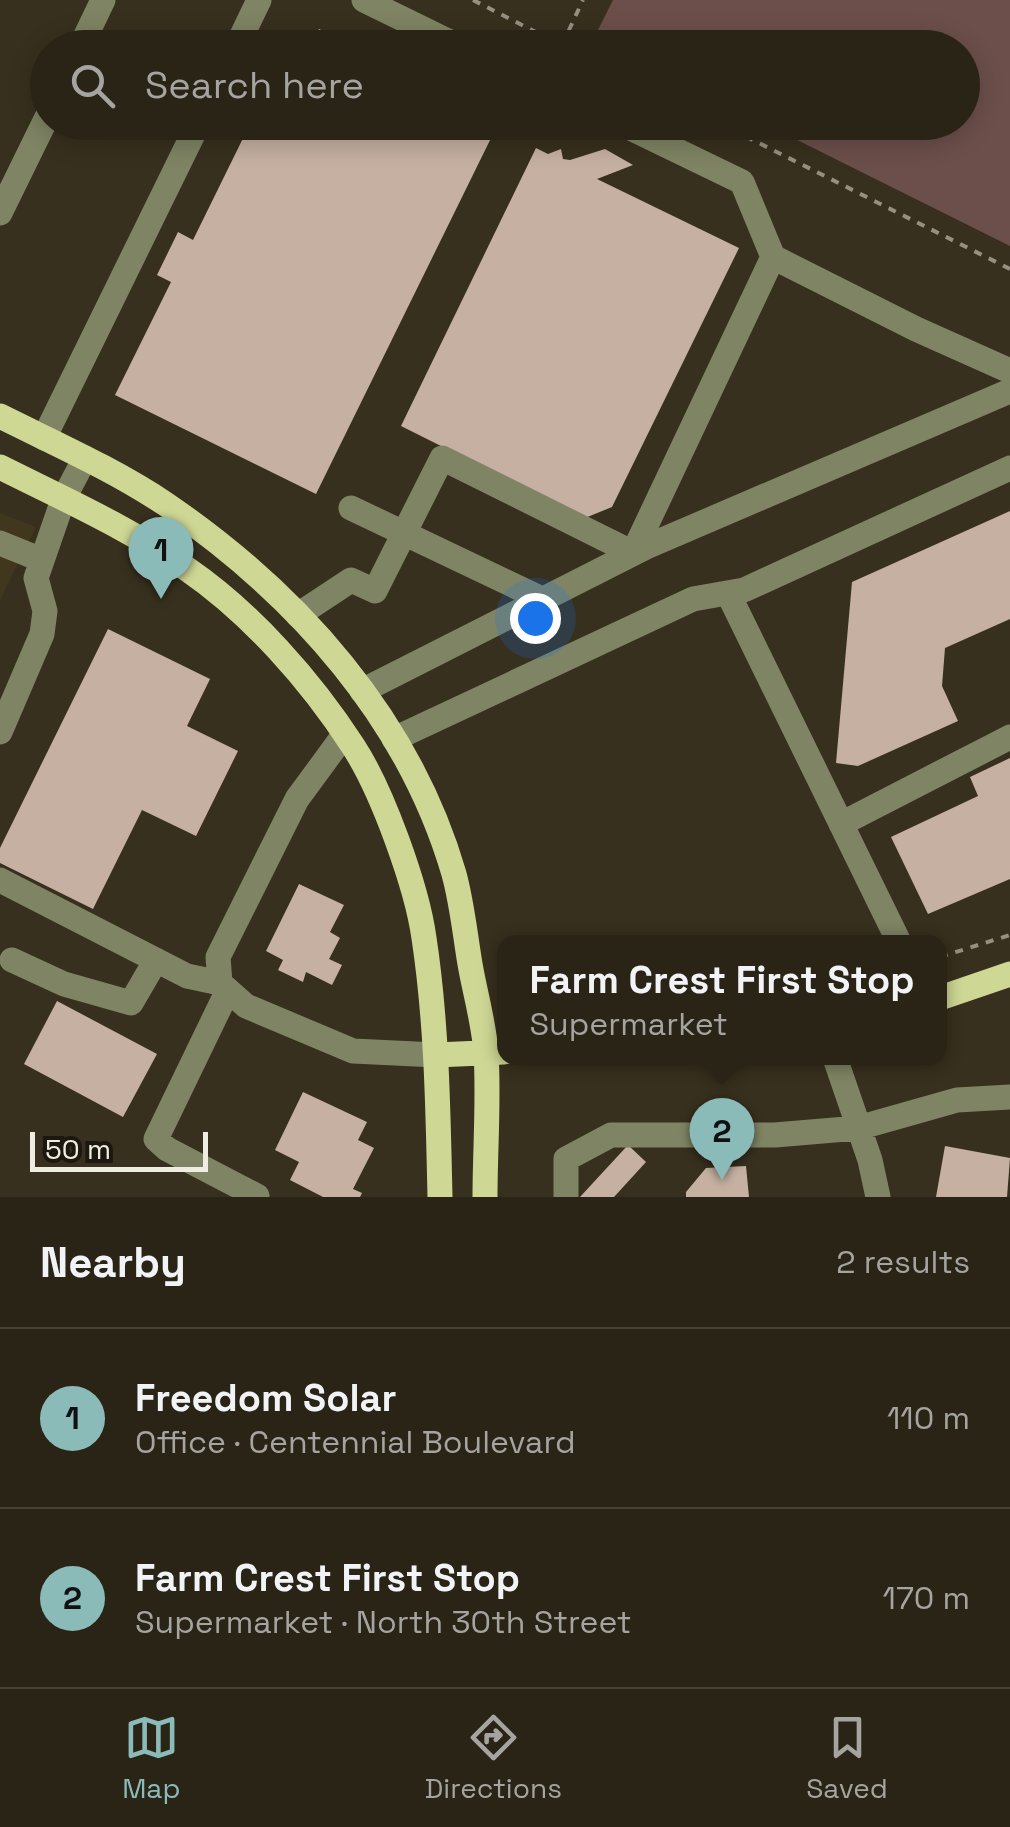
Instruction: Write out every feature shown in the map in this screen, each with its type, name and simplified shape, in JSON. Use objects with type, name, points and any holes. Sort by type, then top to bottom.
[{"type":"main road","points":[[0,416],[85,458],[180,515],[227,549],[332,649],[394,740],[435,821],[454,876],[495,1052],[485,1197]]},
{"type":"main road","points":[[0,467],[136,535],[192,572],[252,624],[295,670],[354,748],[397,839],[424,935],[436,1055],[440,1197]]},
{"type":"main road","points":[[947,996],[1010,974]]},
{"type":"main road","points":[[436,1055],[495,1052]]},
{"type":"street","points":[[89,30],[104,0]]},
{"type":"street","points":[[245,30],[259,0]]},
{"type":"street","points":[[364,0],[425,30]]},
{"type":"street","points":[[0,213],[36,140]]},
{"type":"street","points":[[44,438],[190,140]]},
{"type":"street","points":[[655,140],[742,182],[773,257],[1010,371]]},
{"type":"street","points":[[633,553],[773,257]]},
{"type":"street","points":[[362,690],[633,553],[1010,391]]},
{"type":"street","points":[[0,732],[42,634],[45,610],[36,578],[64,499],[85,458]]},
{"type":"street","points":[[298,614],[351,580],[375,590],[442,458],[633,553]]},
{"type":"street","points":[[394,740],[694,599],[744,590],[1010,468]]},
{"type":"street","points":[[352,508],[542,599]]},
{"type":"street","points":[[0,543],[42,560]]},
{"type":"street","points":[[728,593],[896,935]]},
{"type":"street","points":[[257,1196],[167,1150],[156,1139],[224,987],[218,957],[296,799],[344,735]]},
{"type":"street","points":[[842,824],[1010,737]]},
{"type":"street","points":[[0,880],[187,976],[224,987],[246,1006],[352,1050],[436,1055]]},
{"type":"street","points":[[12,960],[64,984],[130,1003],[156,960]]},
{"type":"street","points":[[837,1065],[878,1197]]},
{"type":"street","points":[[566,1197],[566,1159],[611,1135],[774,1135],[858,1128],[957,1100],[1010,1097]]},
{"type":"path","points":[[473,0],[532,30]]},
{"type":"path","points":[[570,30],[582,0]]},
{"type":"path","points":[[753,140],[1010,270]]},
{"type":"path","points":[[947,955],[1010,935]]},
{"type":"shaded area","points":[[613,0],[1010,0],[1010,246],[797,140],[980,140],[980,30],[598,30]]},
{"type":"shaded area","points":[[0,513],[36,527],[0,600]]},
{"type":"building","points":[[242,140],[490,140],[316,494],[115,395],[171,282],[157,275],[178,232],[193,240]]},
{"type":"building","points":[[536,148],[548,154],[561,149],[563,159],[570,160],[605,149],[633,165],[597,179],[739,248],[612,507],[585,518],[401,426]]},
{"type":"building","points":[[1010,511],[1010,619],[945,648],[942,686],[958,721],[858,766],[836,763],[852,582]]},
{"type":"building","points":[[108,629],[210,679],[187,726],[238,751],[196,836],[142,810],[93,909],[0,863],[0,848]]},
{"type":"building","points":[[1010,758],[1010,879],[928,914],[891,837],[978,796],[970,777]]},
{"type":"building","points":[[299,884],[344,905],[330,932],[340,938],[329,959],[342,965],[332,985],[306,972],[303,982],[278,970],[283,960],[266,951]]},
{"type":"building","points":[[57,1001],[157,1054],[123,1117],[24,1064]]},
{"type":"building","points":[[303,1092],[367,1122],[358,1140],[374,1148],[353,1189],[362,1193],[360,1197],[323,1197],[290,1180],[299,1162],[275,1150]]},
{"type":"building","points":[[628,1145],[646,1162],[614,1197],[580,1197]]},
{"type":"building","points":[[945,1146],[1010,1158],[1007,1197],[936,1197]]},
{"type":"building","points":[[746,1166],[749,1197],[686,1197],[706,1168]]},
{"type":"place","name":"Freedom Solar","points":[[161,599]]},
{"type":"place","name":"Farm Crest First Stop","points":[[722,1180]]}]
